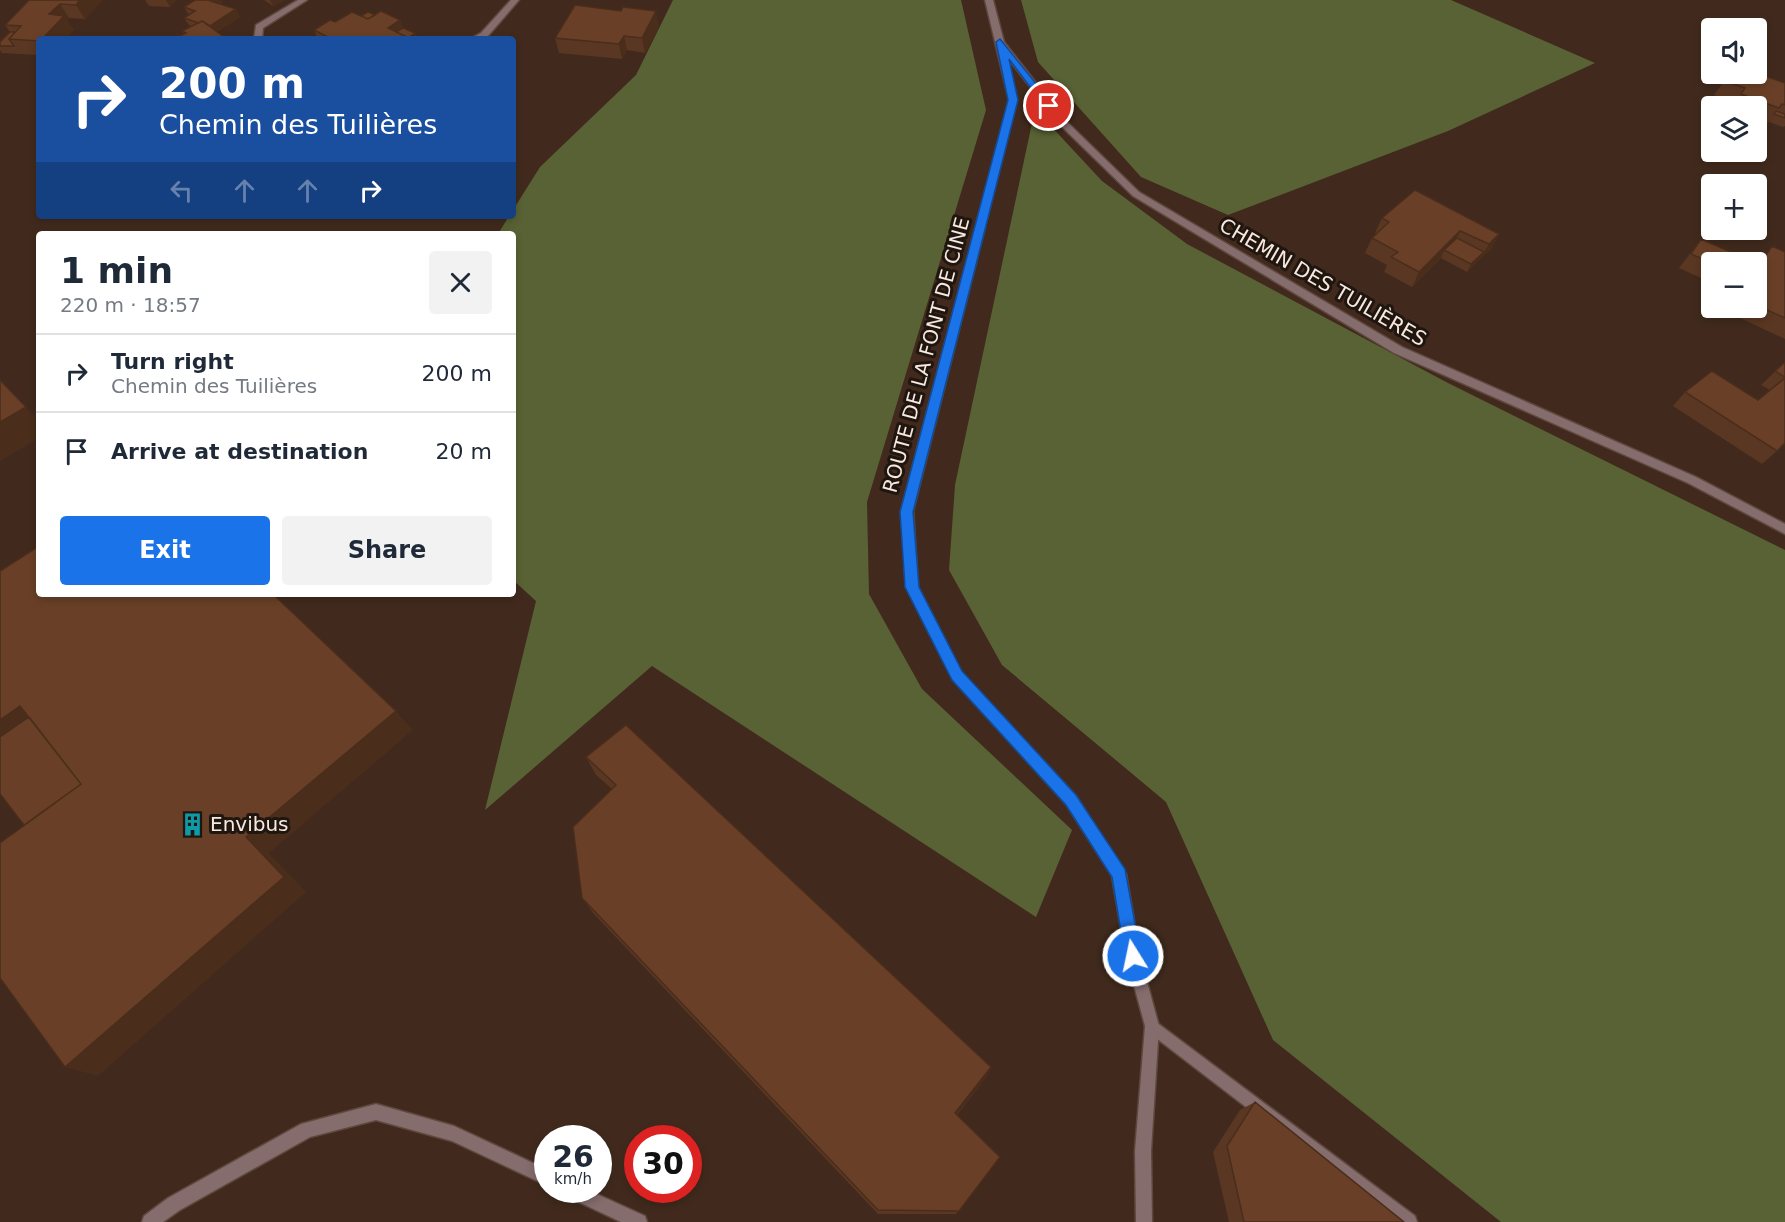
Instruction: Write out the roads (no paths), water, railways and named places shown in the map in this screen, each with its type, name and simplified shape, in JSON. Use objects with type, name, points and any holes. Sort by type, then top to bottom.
[{"type":"street","points":[[258,36],[259,27],[303,0]]},
{"type":"street","points":[[482,36],[515,0]]},
{"type":"street","name":"CHEMIN DES TUILIÈRES","points":[[989,0],[1000,42],[1062,122],[1136,194],[1398,350],[1692,480],[1785,528]]},
{"type":"street","name":"ROUTE DE LA FONT DE CINE","points":[[1000,42],[1013,100],[907,512],[912,587],[957,676],[1071,800],[1119,874],[1133,956],[1152,1026],[1143,1151],[1144,1222]]},
{"type":"street","points":[[1152,1026],[1409,1222]]},
{"type":"street","points":[[150,1222],[174,1204],[307,1131],[376,1112],[454,1134],[534,1171]]},
{"type":"street","points":[[600,1203],[639,1222]]},
{"type":"place","name":"Envibus","points":[[192,824]]}]
